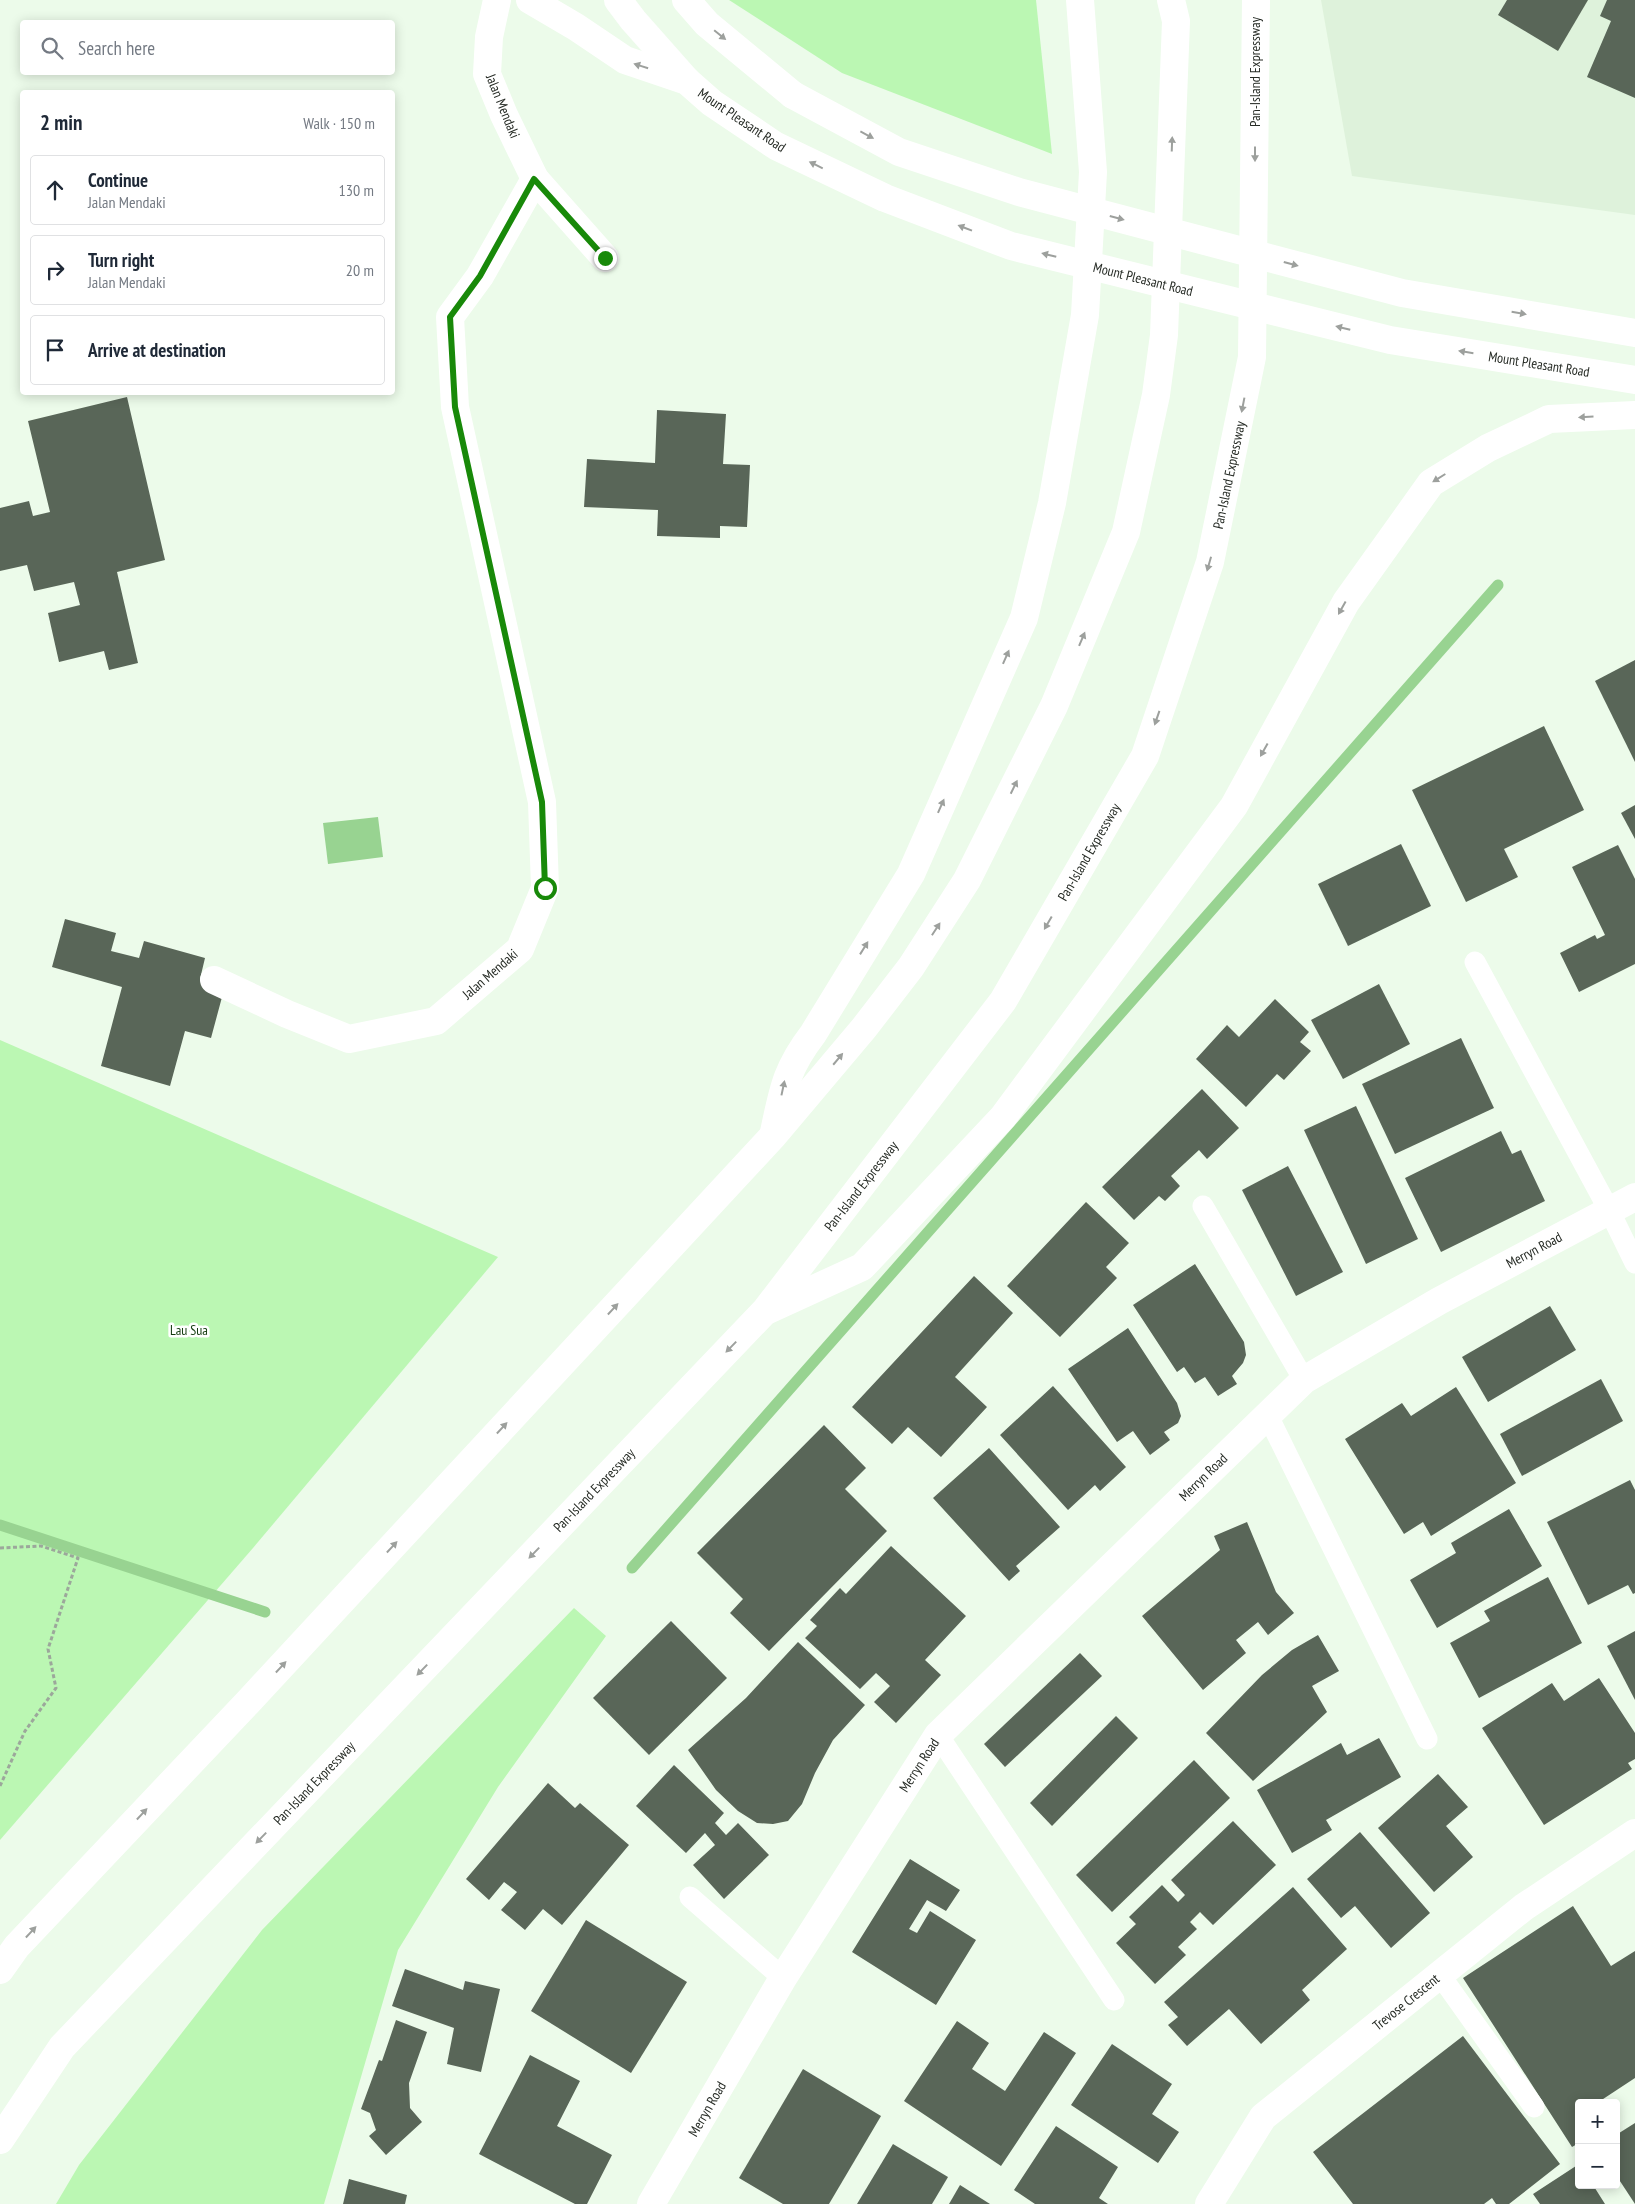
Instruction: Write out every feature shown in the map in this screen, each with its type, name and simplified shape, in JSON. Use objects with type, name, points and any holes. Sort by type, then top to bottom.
[{"type":"main road","name":"Jalan Mendaki","points":[[498,0],[488,37],[487,74],[534,179],[605,258]]},
{"type":"main road","points":[[530,0],[576,27],[625,60],[687,81]]},
{"type":"main road","points":[[618,0],[633,20],[687,81]]},
{"type":"main road","points":[[686,0],[707,24],[793,95],[899,152],[1019,192],[1402,293],[1635,333]]},
{"type":"main road","points":[[773,1136],[785,1080],[794,1062],[911,874],[1024,618],[1052,503],[1085,315],[1093,172],[1080,0]]},
{"type":"main road","points":[[0,1970],[17,1946],[248,1702],[773,1136],[864,1028],[912,967],[968,880],[1054,706],[1126,532],[1156,396],[1164,335],[1176,21],[1171,0]]},
{"type":"main road","name":"Pan-Island Expressway","points":[[0,2140],[62,2047],[764,1311],[1003,1001],[1144,756],[1210,562],[1252,357],[1256,0]]},
{"type":"main road","name":"Mount Pleasant Road","points":[[687,81],[712,102],[776,146],[885,198],[1011,246],[1390,340],[1635,380]]},
{"type":"main road","name":"Jalan Mendaki","points":[[214,980],[287,1014],[349,1039],[436,1021],[520,949],[545,888],[542,802],[455,407],[450,317],[480,276],[534,179]]},
{"type":"main road","points":[[764,1311],[862,1266],[1003,1117],[1234,806],[1346,602],[1431,483],[1488,448],[1550,418],[1635,415]]},
{"type":"main road","name":"Merryn Road","points":[[651,2204],[783,1978],[938,1735],[1304,1380],[1439,1301],[1635,1197]]},
{"type":"main road","name":"Trevose Crescent","points":[[1209,2204],[1263,2117],[1524,1907],[1635,1833]]},
{"type":"lane","points":[[1475,962],[1635,1263]]},
{"type":"lane","points":[[1203,1206],[1304,1380]]},
{"type":"lane","points":[[1267,1414],[1427,1739]]},
{"type":"lane","points":[[938,1735],[1114,2000]]},
{"type":"lane","points":[[690,1897],[783,1978]]},
{"type":"lane","points":[[1440,1975],[1534,2107]]},
{"type":"path","points":[[0,1548],[40,1546],[78,1558],[48,1649],[56,1688],[25,1731],[0,1786]]},
{"type":"shaded area","points":[[1321,0],[1635,0],[1635,215],[1352,176]]},
{"type":"shaded area","points":[[378,817],[383,857],[328,864],[323,823]]},
{"type":"green space","points":[[729,0],[1036,0],[1052,154],[842,73]]},
{"type":"green space","name":"Lau Sua","points":[[0,1040],[498,1257],[253,1548],[0,1840]]},
{"type":"green space","points":[[574,1608],[606,1636],[498,1787],[398,1950],[324,2204],[56,2204],[79,2165],[262,1930]]},
{"type":"building","points":[[1507,0],[1588,0],[1558,51],[1498,15]]},
{"type":"building","points":[[1607,0],[1635,0],[1635,98],[1587,77],[1611,21],[1600,16]]},
{"type":"building","points":[[127,397],[165,560],[117,572],[138,663],[109,670],[104,651],[59,662],[48,613],[80,605],[74,582],[34,591],[27,565],[0,571],[0,508],[29,501],[33,516],[50,512],[28,421]]},
{"type":"building","points":[[657,410],[726,414],[723,464],[750,465],[747,527],[720,526],[720,538],[657,536],[658,510],[584,507],[587,459],[655,463]]},
{"type":"building","points":[[1635,660],[1635,762],[1595,681]]},
{"type":"building","points":[[1544,726],[1584,810],[1504,849],[1518,877],[1466,902],[1412,790]]},
{"type":"building","points":[[1635,805],[1635,839],[1621,813]]},
{"type":"building","points":[[1401,844],[1431,906],[1348,946],[1318,884]]},
{"type":"building","points":[[1618,845],[1635,879],[1635,964],[1579,992],[1560,953],[1595,935],[1597,939],[1605,935],[1572,867]]},
{"type":"building","points":[[65,919],[116,933],[111,951],[139,958],[144,941],[205,958],[200,979],[225,986],[211,1038],[185,1031],[170,1086],[101,1066],[122,987],[52,967]]},
{"type":"building","points":[[1379,984],[1410,1044],[1343,1079],[1311,1020]]},
{"type":"building","points":[[1275,999],[1309,1032],[1300,1042],[1311,1051],[1284,1080],[1277,1074],[1246,1107],[1196,1059],[1227,1025],[1239,1037]]},
{"type":"building","points":[[1461,1038],[1494,1108],[1395,1154],[1362,1084]]},
{"type":"building","points":[[1202,1089],[1239,1128],[1207,1159],[1199,1150],[1171,1176],[1180,1186],[1165,1201],[1159,1196],[1134,1220],[1102,1187]]},
{"type":"building","points":[[1356,1106],[1418,1239],[1366,1264],[1304,1130]]},
{"type":"building","points":[[1501,1131],[1512,1154],[1521,1150],[1545,1201],[1441,1252],[1405,1178]]},
{"type":"building","points":[[1288,1166],[1343,1272],[1296,1296],[1242,1190]]},
{"type":"building","points":[[1086,1202],[1129,1243],[1106,1267],[1117,1278],[1060,1337],[1007,1286]]},
{"type":"building","points":[[1195,1264],[1244,1342],[1246,1355],[1243,1363],[1232,1376],[1237,1384],[1218,1396],[1205,1377],[1195,1383],[1184,1367],[1177,1372],[1133,1305]]},
{"type":"building","points":[[974,1276],[1013,1313],[955,1377],[987,1407],[941,1457],[908,1427],[892,1444],[852,1407]]},
{"type":"building","points":[[1550,1306],[1576,1350],[1488,1402],[1462,1357]]},
{"type":"building","points":[[1128,1328],[1177,1403],[1181,1416],[1178,1423],[1164,1432],[1170,1440],[1150,1455],[1133,1431],[1117,1442],[1068,1369]]},
{"type":"building","points":[[1601,1379],[1623,1421],[1522,1476],[1500,1434]]},
{"type":"building","points":[[1053,1386],[1126,1467],[1100,1491],[1095,1485],[1068,1510],[1000,1435]]},
{"type":"building","points":[[1456,1387],[1516,1483],[1431,1536],[1423,1522],[1404,1534],[1345,1439],[1402,1403],[1411,1416]]},
{"type":"building","points":[[824,1425],[866,1468],[845,1489],[887,1531],[769,1651],[730,1613],[743,1599],[697,1553]]},
{"type":"building","points":[[989,1448],[1060,1527],[1016,1566],[1020,1571],[1009,1581],[933,1498]]},
{"type":"building","points":[[1630,1480],[1635,1490],[1635,1593],[1633,1594],[1628,1585],[1588,1605],[1547,1522]]},
{"type":"building","points":[[1509,1509],[1542,1566],[1437,1628],[1410,1580],[1456,1553],[1451,1543]]},
{"type":"building","points":[[1247,1522],[1276,1592],[1294,1613],[1268,1635],[1258,1622],[1236,1640],[1246,1653],[1203,1690],[1142,1616],[1220,1550],[1214,1536]]},
{"type":"building","points":[[891,1546],[966,1616],[925,1660],[941,1675],[896,1723],[874,1702],[890,1686],[876,1673],[860,1689],[805,1638],[817,1626],[810,1620],[840,1588],[846,1594]]},
{"type":"building","points":[[1548,1577],[1582,1643],[1479,1698],[1450,1643],[1490,1621],[1484,1611]]},
{"type":"building","points":[[671,1621],[727,1678],[649,1755],[593,1698]]},
{"type":"building","points":[[1635,1631],[1635,1700],[1607,1646]]},
{"type":"building","points":[[1318,1635],[1339,1671],[1312,1686],[1327,1712],[1253,1781],[1206,1733],[1262,1675],[1292,1650]]},
{"type":"building","points":[[798,1642],[865,1705],[833,1740],[815,1773],[802,1804],[788,1821],[773,1824],[757,1823],[738,1811],[716,1790],[688,1750],[746,1698]]},
{"type":"building","points":[[1080,1653],[1102,1676],[1005,1767],[984,1744]]},
{"type":"building","points":[[1599,1678],[1635,1733],[1635,1759],[1628,1763],[1632,1769],[1544,1825],[1482,1728],[1552,1683],[1564,1701]]},
{"type":"building","points":[[1116,1716],[1138,1738],[1052,1826],[1030,1803]]},
{"type":"building","points":[[1379,1738],[1401,1777],[1326,1820],[1332,1830],[1292,1853],[1257,1790],[1341,1743],[1347,1755]]},
{"type":"building","points":[[1194,1760],[1230,1798],[1112,1912],[1076,1875]]},
{"type":"building","points":[[674,1765],[724,1813],[715,1823],[726,1835],[738,1823],[769,1855],[724,1899],[693,1865],[715,1845],[705,1833],[686,1853],[636,1806]]},
{"type":"building","points":[[1438,1774],[1468,1807],[1446,1826],[1473,1857],[1434,1892],[1378,1828]]},
{"type":"building","points":[[548,1783],[575,1808],[580,1803],[629,1845],[562,1925],[543,1909],[525,1930],[501,1910],[517,1892],[504,1882],[489,1900],[466,1879]]},
{"type":"building","points":[[1233,1821],[1276,1865],[1213,1925],[1200,1912],[1190,1922],[1197,1929],[1178,1947],[1186,1955],[1155,1984],[1116,1943],[1136,1924],[1129,1917],[1162,1885],[1178,1902],[1185,1895],[1171,1880]]},
{"type":"building","points":[[1360,1832],[1430,1913],[1391,1948],[1355,1906],[1341,1918],[1307,1879]]},
{"type":"building","points":[[910,1859],[960,1890],[946,1911],[927,1900],[909,1929],[917,1933],[930,1911],[976,1940],[936,2005],[852,1952]]},
{"type":"building","points":[[1293,1887],[1347,1949],[1302,1990],[1310,2000],[1261,2044],[1229,2009],[1187,2046],[1168,2025],[1178,2017],[1164,2002]]},
{"type":"building","points":[[1573,1906],[1611,1966],[1635,1951],[1635,2078],[1603,2099],[1575,2099],[1575,2145],[1572,2147],[1463,1978]]},
{"type":"building","points":[[586,1920],[687,1982],[631,2073],[531,2011]]},
{"type":"building","points":[[405,1969],[463,1990],[465,1981],[500,1989],[481,2072],[447,2064],[454,2028],[392,2006]]},
{"type":"building","points":[[396,2020],[427,2032],[409,2083],[410,2108],[422,2122],[386,2155],[369,2136],[376,2130],[370,2113],[361,2109],[379,2060],[382,2061]]},
{"type":"building","points":[[957,2021],[989,2043],[972,2069],[1005,2091],[1044,2032],[1076,2053],[1001,2166],[904,2101]]},
{"type":"building","points":[[1463,2036],[1560,2164],[1509,2204],[1496,2204],[1492,2198],[1484,2204],[1353,2204],[1313,2152]]},
{"type":"building","points":[[1112,2044],[1172,2084],[1152,2114],[1179,2132],[1158,2163],[1071,2105]]},
{"type":"building","points":[[530,2055],[580,2081],[557,2126],[612,2155],[587,2204],[575,2204],[479,2154]]},
{"type":"building","points":[[803,2069],[881,2116],[829,2204],[783,2204],[739,2178]]},
{"type":"building","points":[[1635,2123],[1635,2204],[1620,2181],[1620,2132]]},
{"type":"building","points":[[1056,2126],[1118,2167],[1099,2198],[1108,2204],[1035,2204],[1014,2190]]},
{"type":"building","points":[[893,2144],[948,2177],[932,2204],[857,2204]]},
{"type":"building","points":[[1575,2167],[1575,2189],[1596,2189],[1605,2204],[1540,2204],[1533,2194]]},
{"type":"building","points":[[349,2179],[407,2195],[405,2204],[343,2204]]},
{"type":"building","points":[[960,2185],[990,2204],[949,2204]]},
{"type":"waterway","points":[[632,1568],[1498,585]]},
{"type":"waterway","points":[[0,1525],[265,1612]]},
{"type":"route","points":[[545,888],[542,802],[512,658],[455,407],[450,317],[480,276],[534,179],[605,258]]}]
